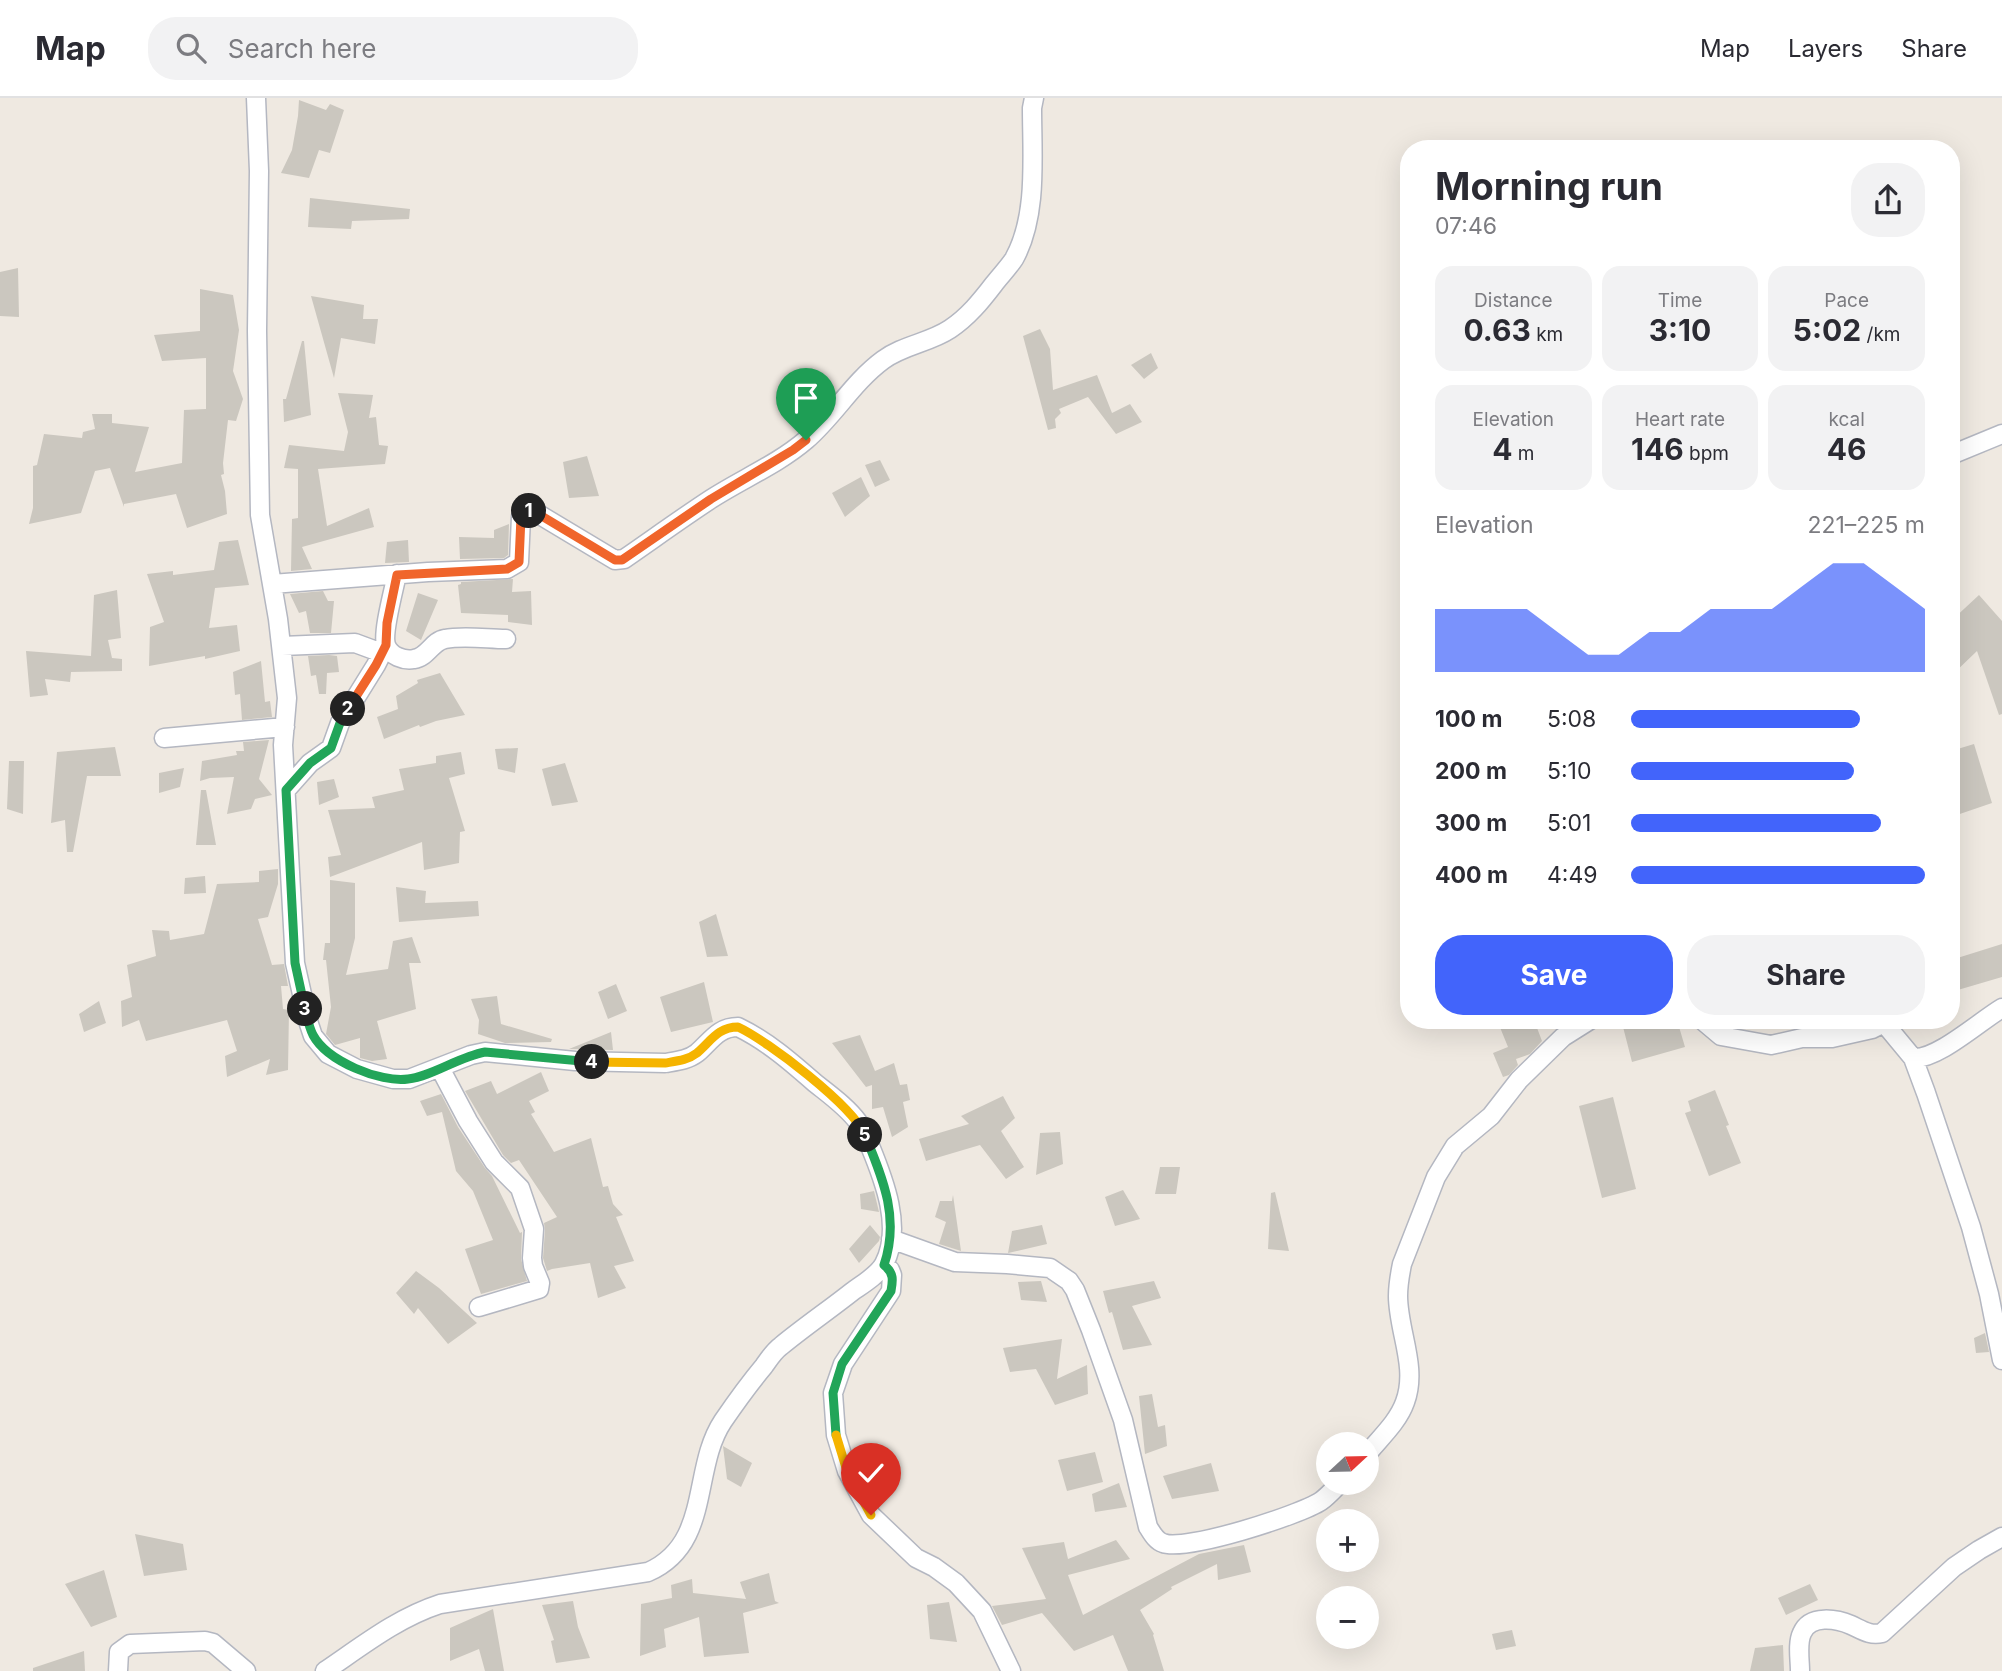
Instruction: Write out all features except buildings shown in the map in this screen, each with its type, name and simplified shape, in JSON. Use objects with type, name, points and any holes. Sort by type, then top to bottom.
[{"type":"street","points":[[256,98],[259,171],[257,331],[260,514],[282,646],[287,698],[283,745],[295,963],[313,1036],[328,1054],[357,1069],[393,1079],[409,1079],[471,1055],[494,1052],[575,1061],[665,1063],[687,1059],[721,1030],[738,1027],[773,1047],[858,1121],[876,1162],[889,1204],[891,1239],[884,1265],[778,1348],[720,1425],[687,1534],[680,1547],[662,1566],[648,1572],[534,1588],[431,1607],[397,1622],[325,1671]]},
{"type":"street","points":[[272,584],[507,569],[515,566],[520,559],[521,517],[528,511],[535,512],[615,560],[622,560],[711,499],[793,450],[825,422],[867,374],[883,360],[935,337],[961,321],[980,303],[1007,269],[1020,246],[1031,201],[1034,98]]},
{"type":"street","points":[[1960,452],[2002,434]]},
{"type":"street","points":[[286,790],[310,763],[331,748],[340,723],[384,649],[397,575]]},
{"type":"street","points":[[282,646],[355,643],[384,649],[398,657],[414,659],[423,656],[443,639],[506,639]]},
{"type":"street","points":[[164,738],[285,727]]},
{"type":"street","points":[[1913,1058],[1926,1057],[1950,1044],[2002,1008]]},
{"type":"street","points":[[1379,1439],[1405,1404],[1409,1385],[1409,1363],[1398,1298],[1399,1278],[1436,1177],[1455,1146],[1491,1116],[1519,1080],[1563,1037],[1576,1029]]},
{"type":"street","points":[[1713,1029],[1721,1036],[1771,1045],[1802,1038],[1832,1038],[1872,1029]]},
{"type":"street","points":[[1890,1029],[1913,1058],[1971,1227],[1994,1316],[2002,1360]]},
{"type":"street","points":[[440,1068],[468,1121],[494,1162],[520,1188],[534,1229],[532,1258],[540,1283],[539,1289],[479,1307]]},
{"type":"street","points":[[891,1239],[955,1262],[1050,1268],[1069,1281],[1091,1330],[1123,1420],[1148,1527],[1162,1543],[1188,1543],[1270,1523],[1321,1501],[1327,1495]]},
{"type":"street","points":[[884,1265],[892,1275],[891,1291],[842,1364],[833,1393],[836,1435],[847,1471],[871,1515],[916,1558],[956,1583],[982,1611],[1011,1671]]},
{"type":"street","points":[[1800,1671],[1800,1639],[1807,1626],[1815,1621],[1832,1619],[1872,1634],[1882,1633],[1954,1567],[2002,1537]]},
{"type":"street","points":[[118,1671],[119,1652],[130,1644],[205,1641],[213,1643],[246,1671]]},
{"type":"route","points":[[806,440],[711,499],[622,560],[615,560],[535,512],[528,511],[522,514],[520,520],[520,559],[515,566],[507,569],[397,575],[387,623],[386,645],[376,665],[340,723],[331,748],[310,763],[286,790],[295,963],[313,1036],[328,1054],[357,1069],[393,1079],[409,1079],[485,1052],[575,1061],[665,1063],[687,1059],[721,1030],[738,1027],[773,1047],[858,1121],[876,1162],[889,1204],[891,1239],[884,1265],[890,1270],[893,1280],[891,1291],[842,1364],[833,1393],[836,1435],[847,1471],[871,1515]]}]
